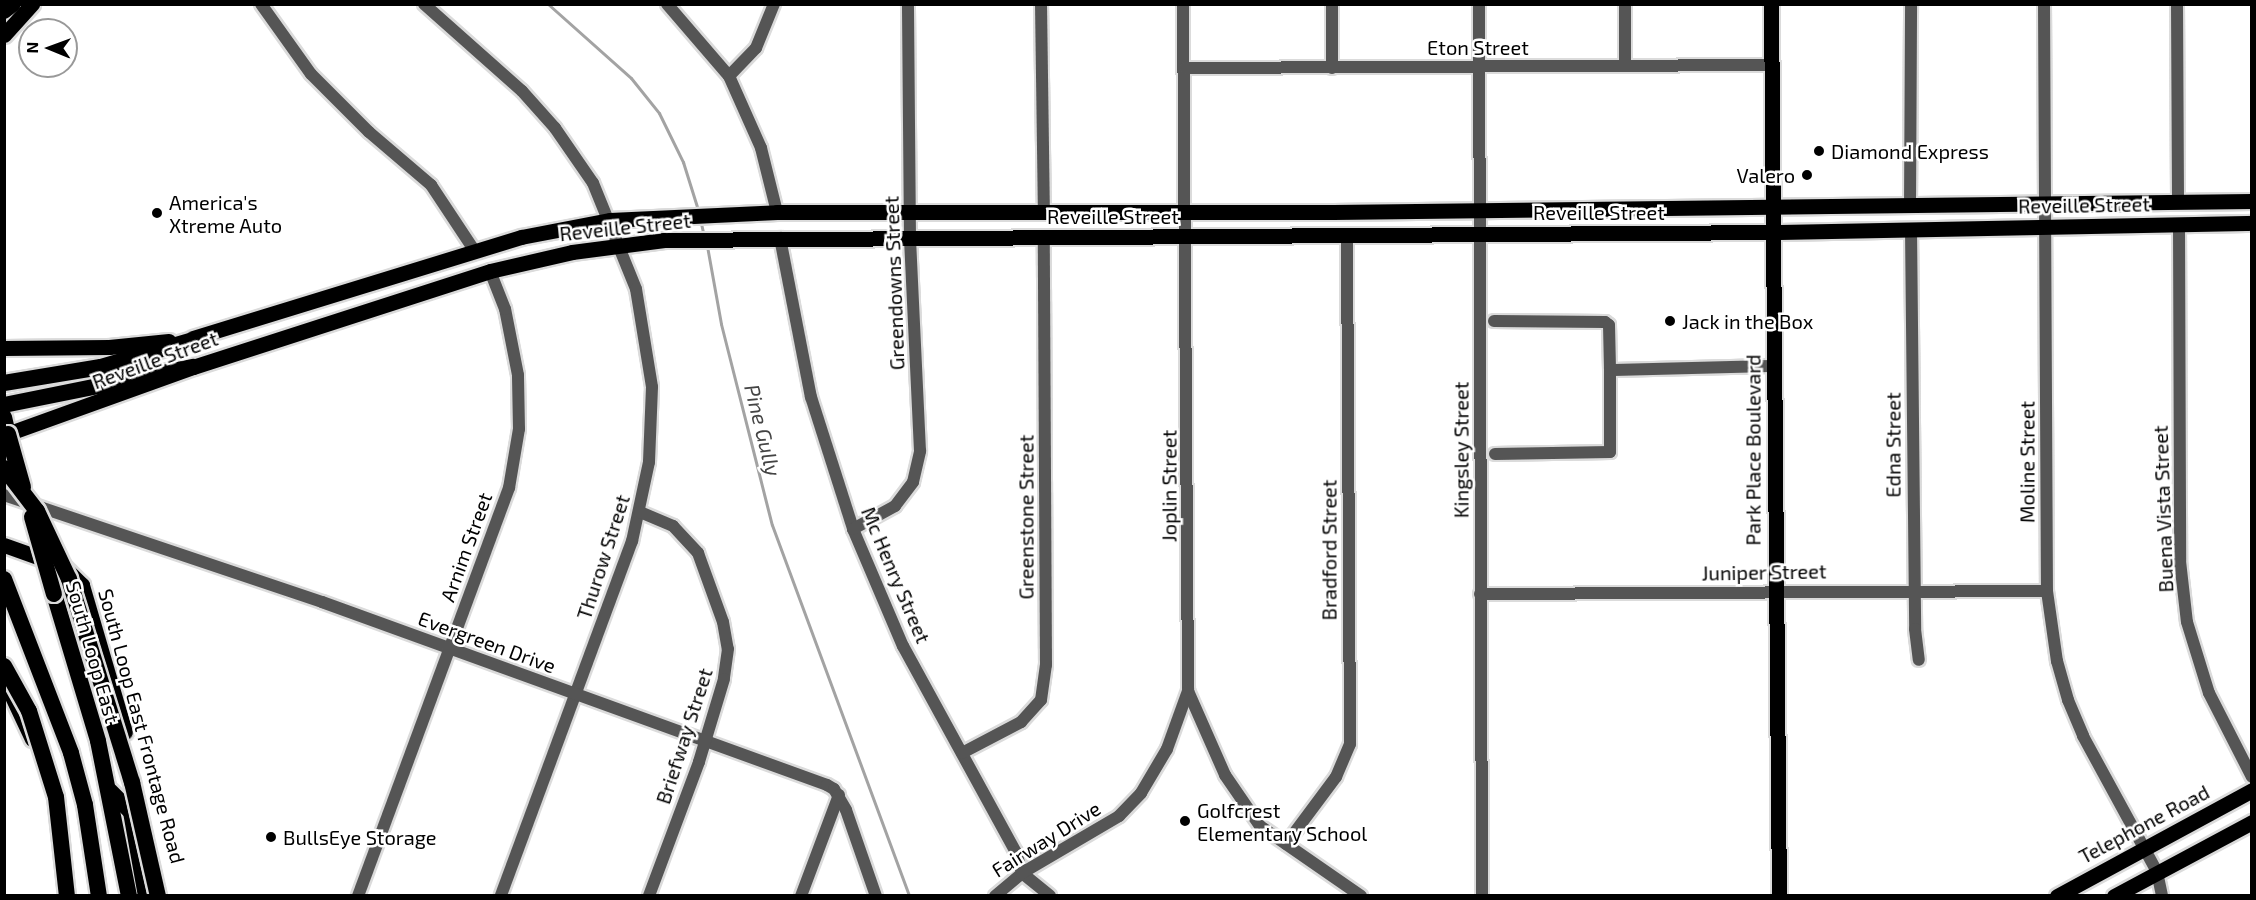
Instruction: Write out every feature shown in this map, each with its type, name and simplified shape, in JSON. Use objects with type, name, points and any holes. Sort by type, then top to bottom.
[{"type":"highway","points":[[4,11],[14,4]]},
{"type":"highway","points":[[4,383],[125,361],[203,337]]},
{"type":"highway","points":[[4,405],[29,402],[193,367]]},
{"type":"highway","name":"South Loop East","points":[[4,417],[110,791],[129,896]]},
{"type":"highway","points":[[4,468],[37,511],[69,579],[132,782],[158,896]]},
{"type":"highway","points":[[5,580],[71,753],[96,868],[99,896]]},
{"type":"highway","points":[[4,666],[29,711],[53,785],[63,835],[67,896]]},
{"type":"highway","points":[[110,791],[130,812],[146,896]]},
{"type":"highway","points":[[93,896],[96,868]]},
{"type":"main road","points":[[4,35],[32,4]]},
{"type":"main road","name":"Park Place Boulevard","points":[[1771,4],[1774,208],[1774,592],[1779,896]]},
{"type":"main road","name":"Reveille Street","points":[[4,348],[109,347],[203,337],[474,250],[610,220],[685,215],[777,212],[1186,213],[1481,208],[2045,206],[2252,201]]},
{"type":"main road","name":"Reveille Street","points":[[7,433],[193,367],[490,271],[621,244],[780,238],[1774,232],[2252,223]]},
{"type":"main road","points":[[347,291],[361,313]]},
{"type":"main road","name":"South Loop East Frontage Road","points":[[4,544],[63,566],[82,585],[143,793],[165,896]]},
{"type":"main road","points":[[4,683],[45,777],[58,822],[72,896]]},
{"type":"main road","name":"Telephone Road","points":[[2057,896],[2252,790]]},
{"type":"main road","points":[[2114,896],[2252,822]]},
{"type":"street","points":[[261,4],[311,74],[369,132],[431,185],[474,250]]},
{"type":"street","name":"Thurow Street","points":[[424,4],[510,80],[555,128],[593,183],[621,244],[640,304],[652,387],[651,444],[640,512],[576,695],[501,896]]},
{"type":"street","points":[[667,4],[729,76],[761,148],[777,212]]},
{"type":"street","points":[[729,76],[756,48],[774,4]]},
{"type":"street","name":"Greendowns Street","points":[[853,529],[895,506],[913,482],[920,451],[909,212],[908,4]]},
{"type":"street","points":[[1041,4],[1044,213]]},
{"type":"street","name":"Joplin Street","points":[[1183,4],[1187,237],[1188,691],[1225,775],[1260,826],[1361,896]]},
{"type":"street","points":[[1332,4],[1332,68]]},
{"type":"street","name":"Kingsley Street","points":[[1479,4],[1482,896]]},
{"type":"street","points":[[1625,4],[1625,66]]},
{"type":"street","points":[[1910,207],[1911,4]]},
{"type":"street","name":"Moline Street","points":[[2044,4],[2047,591],[2057,661],[2068,700],[2157,872],[2162,896]]},
{"type":"street","points":[[2177,4],[2178,203]]},
{"type":"street","name":"Eton Street","points":[[1185,68],[1771,65]]},
{"type":"street","name":"Buena Vista Street","points":[[2179,225],[2180,561],[2187,622],[2209,693],[2252,777]]},
{"type":"street","name":"Edna Street","points":[[1911,229],[1914,590],[1919,660]]},
{"type":"street","name":"Bradford Street","points":[[1286,844],[1336,777],[1350,744],[1347,236]]},
{"type":"street","name":"Greenstone Street","points":[[962,753],[1021,722],[1041,700],[1046,666],[1044,237]]},
{"type":"street","name":"Mc Henry Street","points":[[780,238],[811,397],[853,529],[903,646],[1016,852],[1022,873]]},
{"type":"street","name":"Arnim Street","points":[[358,896],[509,488],[519,429],[518,375],[505,309],[490,271]]},
{"type":"street","points":[[1494,321],[1605,322],[1609,326],[1610,370],[1610,452],[1495,454]]},
{"type":"street","points":[[1610,370],[1774,366]]},
{"type":"street","name":"Evergreen Drive","points":[[4,489],[10,496],[450,649],[827,785],[839,795]]},
{"type":"street","name":"Briefway Street","points":[[640,512],[674,526],[694,546],[726,630],[726,670],[649,896]]},
{"type":"street","name":"Juniper Street","points":[[1480,594],[2047,591]]},
{"type":"street","name":"Fairway Drive","points":[[994,896],[1022,873],[1113,822],[1141,792],[1167,749],[1188,691]]},
{"type":"street","points":[[801,896],[839,795]]},
{"type":"street","points":[[839,795],[876,896]]},
{"type":"street","points":[[1022,873],[1050,896]]},
{"type":"waterway","name":"Pine Gully","points":[[548,4],[631,78],[659,113],[683,162],[698,210]]},
{"type":"waterway","name":"Pine Gully","points":[[700,219],[704,236]]},
{"type":"waterway","name":"Pine Gully","points":[[707,246],[721,324],[772,525],[909,896]]},
{"type":"place","name":"Diamond Express","points":[[1819,151]]},
{"type":"place","name":"Valero","points":[[1807,175]]},
{"type":"place","name":"America's Xtreme Auto","points":[[157,213]]},
{"type":"place","name":"Jack in the Box","points":[[1670,321]]},
{"type":"place","name":"Golfcrest Elementary School","points":[[1185,821]]},
{"type":"place","name":"BullsEye Storage","points":[[271,837]]}]
